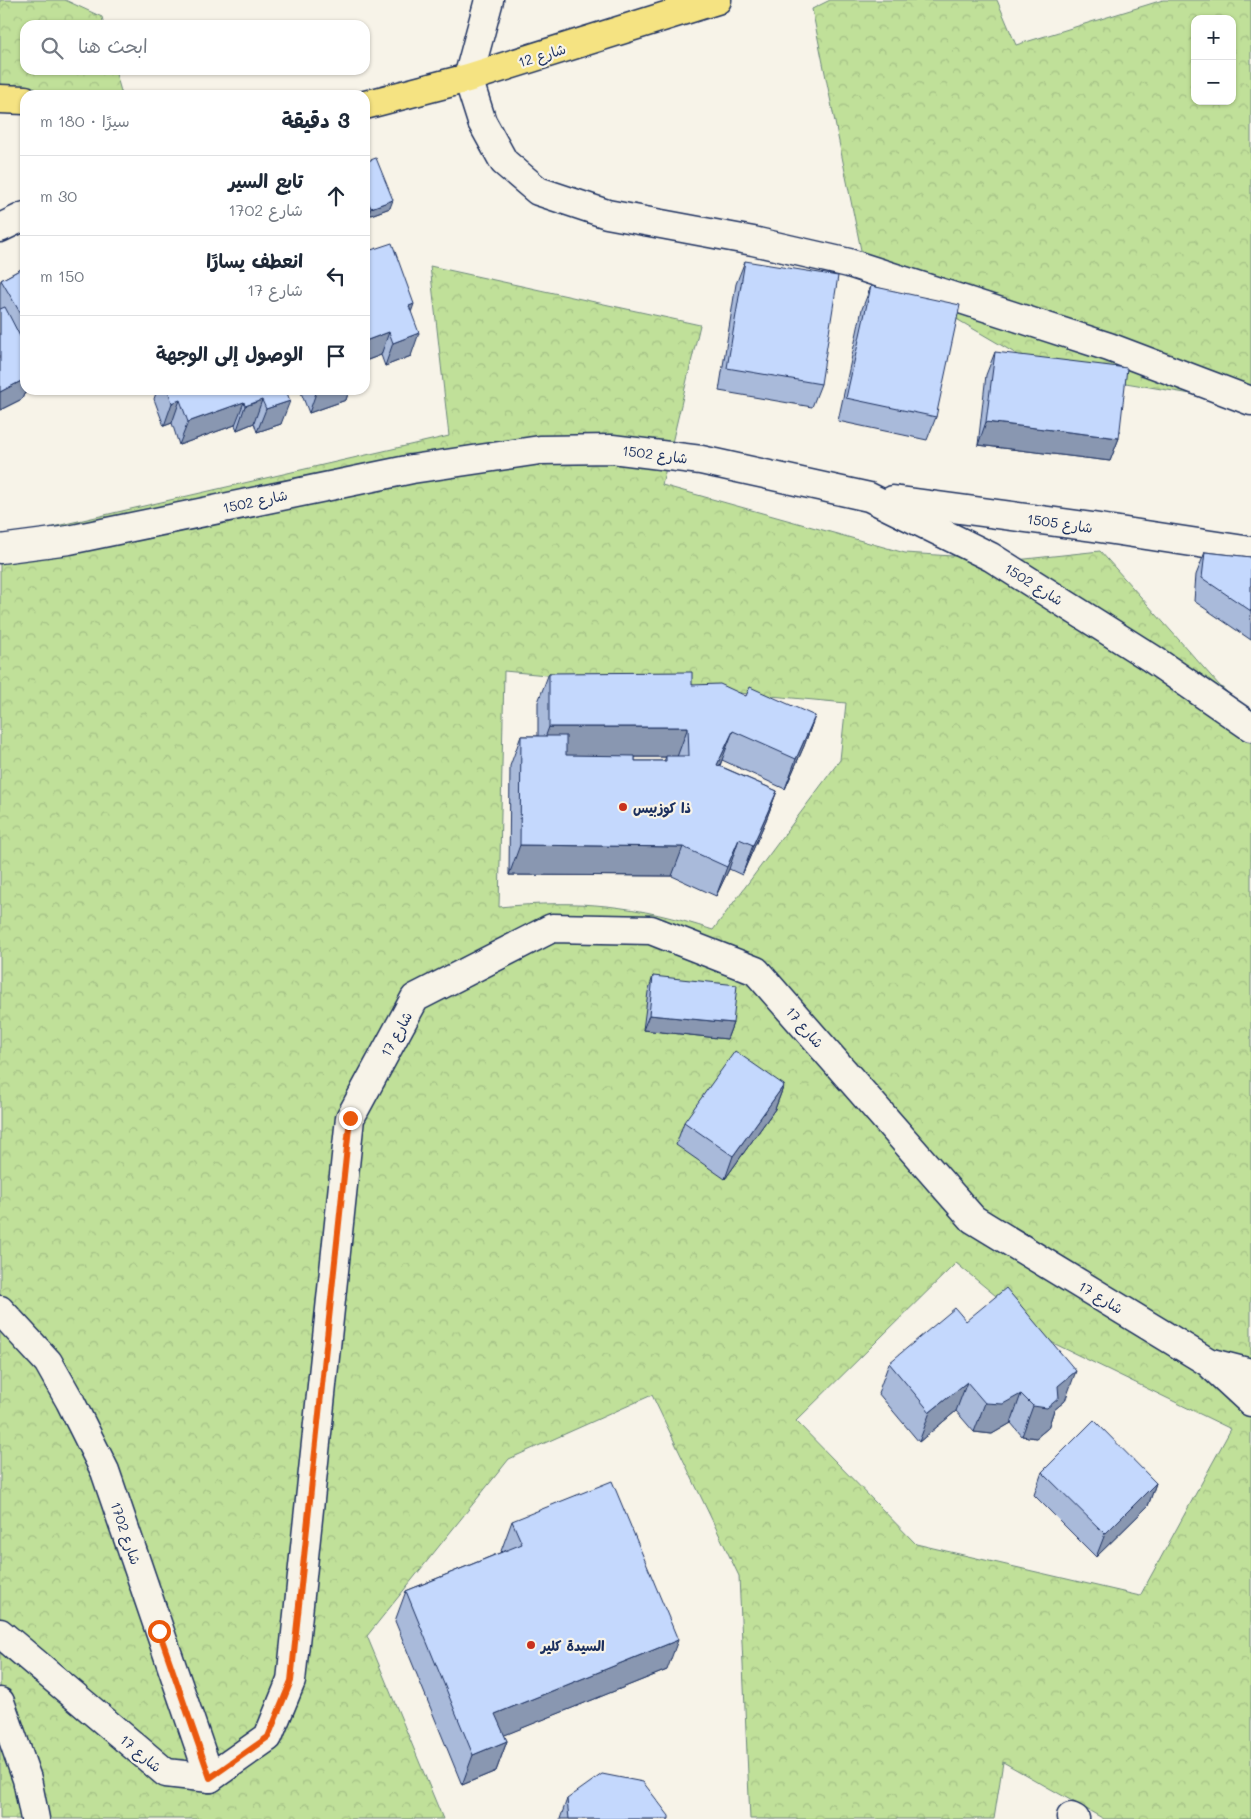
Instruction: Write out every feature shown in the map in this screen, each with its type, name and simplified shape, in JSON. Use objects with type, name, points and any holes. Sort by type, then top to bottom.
[{"type":"main road","name":"شارع 12","points":[[370,104],[468,78],[717,0]]},
{"type":"main road","points":[[0,99],[20,100]]},
{"type":"street","points":[[489,0],[468,78],[482,122],[504,162],[538,192],[607,214],[753,241],[849,264],[1108,347],[1251,401]]},
{"type":"street","points":[[0,228],[20,218]]},
{"type":"street","name":"شارع 1502","points":[[0,549],[69,540],[412,469],[540,450],[612,449],[701,460],[869,497],[991,557],[1151,658],[1251,727]]},
{"type":"street","name":"شارع 1505","points":[[869,497],[1093,527],[1251,551]]},
{"type":"street","name":"شارع 17","points":[[0,1633],[166,1773],[210,1778],[268,1737],[291,1681],[350,1118],[415,998],[552,928],[651,930],[756,970],[973,1219],[1208,1362],[1251,1373]]},
{"type":"street","name":"شارع 1702","points":[[0,1310],[48,1362],[105,1471],[210,1778]]},
{"type":"street","points":[[1208,1362],[1251,1402]]},
{"type":"street","points":[[0,1702],[27,1779],[35,1819]]},
{"type":"green space","points":[[0,0],[65,0],[102,17],[103,20],[20,20],[20,75],[116,75],[121,90],[20,90],[20,97],[0,103]]},
{"type":"green space","points":[[830,0],[997,0],[1016,45],[1163,0],[1251,0],[1251,404],[1042,369],[864,265],[812,9]]},
{"type":"green space","points":[[430,266],[700,325],[662,485],[905,553],[1016,560],[1100,551],[1219,685],[1251,713],[1251,1819],[1104,1819],[1003,1762],[994,1819],[750,1819],[739,1576],[652,1395],[509,1459],[367,1636],[443,1819],[0,1819],[0,539],[449,436]],"holes":[[[504,671],[846,703],[840,760],[713,930],[658,915],[608,906],[556,904],[499,907]],[[956,1263],[1053,1343],[1231,1429],[1140,1596],[916,1544],[796,1421]]]},
{"type":"building","points":[[376,158],[393,200],[371,208],[370,206],[370,160]]},
{"type":"building","points":[[392,243],[414,304],[409,306],[419,333],[393,343],[389,332],[370,339],[370,250]]},
{"type":"building","points":[[745,261],[838,276],[821,384],[727,368]]},
{"type":"building","points":[[20,270],[20,312],[1,280]]},
{"type":"building","points":[[871,286],[960,305],[936,417],[846,398]]},
{"type":"building","points":[[5,307],[20,336],[20,382],[0,392],[0,309]]},
{"type":"building","points":[[995,352],[1127,368],[1119,438],[986,422]]},
{"type":"building","points":[[170,395],[288,395],[290,401],[266,409],[262,400],[245,406],[244,402],[188,422],[180,400],[172,403]]},
{"type":"building","points":[[1205,552],[1251,557],[1251,611],[1202,578]]},
{"type":"building","name":"ذا كوزبيس","points":[[692,672],[692,685],[720,684],[746,696],[750,687],[815,716],[796,759],[733,731],[717,765],[777,791],[753,845],[739,839],[727,867],[683,847],[520,845],[521,736],[566,736],[566,755],[635,756],[635,761],[666,761],[666,756],[689,756],[688,727],[549,727],[549,673]]},
{"type":"building","points":[[653,976],[737,985],[733,1023],[649,1015]]},
{"type":"building","points":[[735,1051],[784,1085],[733,1156],[684,1122]]},
{"type":"building","points":[[1006,1288],[1076,1371],[1058,1386],[1059,1398],[1047,1408],[1033,1406],[1021,1394],[1003,1404],[985,1403],[967,1382],[930,1412],[889,1363],[955,1308],[966,1321]]},
{"type":"building","points":[[1094,1420],[1156,1483],[1105,1534],[1042,1472]]},
{"type":"building","name":"السيدة كلير","points":[[612,1481],[678,1640],[495,1714],[507,1741],[473,1755],[406,1591],[522,1544],[512,1521]]},
{"type":"building","points":[[602,1774],[643,1782],[669,1816],[669,1819],[569,1819],[567,1799]]},
{"type":"place","name":"ذا كوزبيس","points":[[623,807]]},
{"type":"place","name":"السيدة كلير","points":[[531,1645]]},
{"type":"route","points":[[159,1631],[210,1778],[268,1737],[291,1681],[350,1118]]}]
